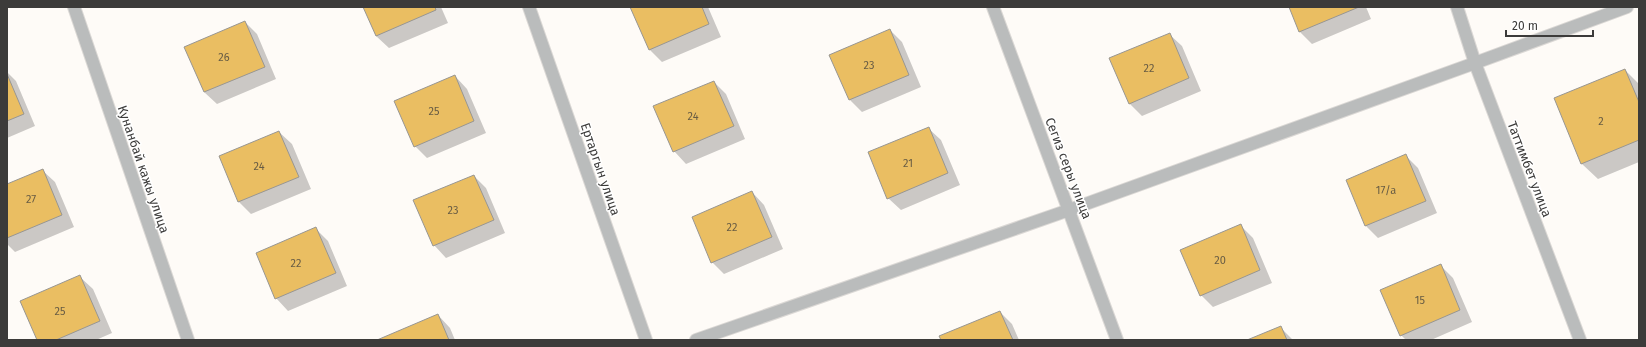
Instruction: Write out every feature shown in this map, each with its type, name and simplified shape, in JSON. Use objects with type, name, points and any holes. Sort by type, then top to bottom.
[{"type":"street","name":"Кунанбай кажы улица","points":[[74,7],[188,340]]},
{"type":"street","name":"Ертаргын улица","points":[[528,7],[646,340]]},
{"type":"street","name":"Сегиз серы улица","points":[[993,7],[1117,340]]},
{"type":"street","name":"Таттимбет улица","points":[[1457,7],[1475,63],[1580,340]]},
{"type":"street","points":[[696,340],[1069,210],[1627,7]]},
{"type":"building","points":[[363,7],[435,7],[436,10],[376,36]]},
{"type":"building","points":[[630,7],[702,7],[709,24],[649,50]]},
{"type":"building","points":[[1289,7],[1359,7],[1299,32]]},
{"type":"building","points":[[245,21],[265,67],[204,92],[184,47]]},
{"type":"building","points":[[890,29],[909,75],[849,100],[829,55]]},
{"type":"building","points":[[1170,33],[1189,78],[1129,104],[1109,58]]},
{"type":"building","points":[[1625,69],[1639,102],[1639,140],[1581,164],[1554,98]]},
{"type":"building","points":[[7,74],[24,114],[7,121]]},
{"type":"building","points":[[455,75],[474,121],[414,147],[394,101]]},
{"type":"building","points":[[714,81],[734,126],[673,152],[653,106]]},
{"type":"building","points":[[929,127],[948,173],[887,199],[868,152]]},
{"type":"building","points":[[279,131],[299,177],[238,202],[219,156]]},
{"type":"building","points":[[1406,154],[1426,201],[1365,226],[1346,180]]},
{"type":"building","points":[[43,169],[62,215],[7,238],[7,184]]},
{"type":"building","points":[[474,175],[494,220],[433,246],[413,200]]},
{"type":"building","points":[[752,191],[772,237],[711,263],[692,217]]},
{"type":"building","points":[[1241,224],[1260,270],[1200,296],[1180,250]]},
{"type":"building","points":[[316,227],[336,273],[275,299],[256,253]]},
{"type":"building","points":[[1441,264],[1460,310],[1400,336],[1380,290]]},
{"type":"building","points":[[80,275],[100,321],[56,340],[37,340],[20,301]]},
{"type":"building","points":[[1000,311],[1013,340],[941,340],[939,336]]},
{"type":"building","points":[[438,314],[449,340],[377,340]]},
{"type":"building","points":[[1281,326],[1287,340],[1247,340]]}]
